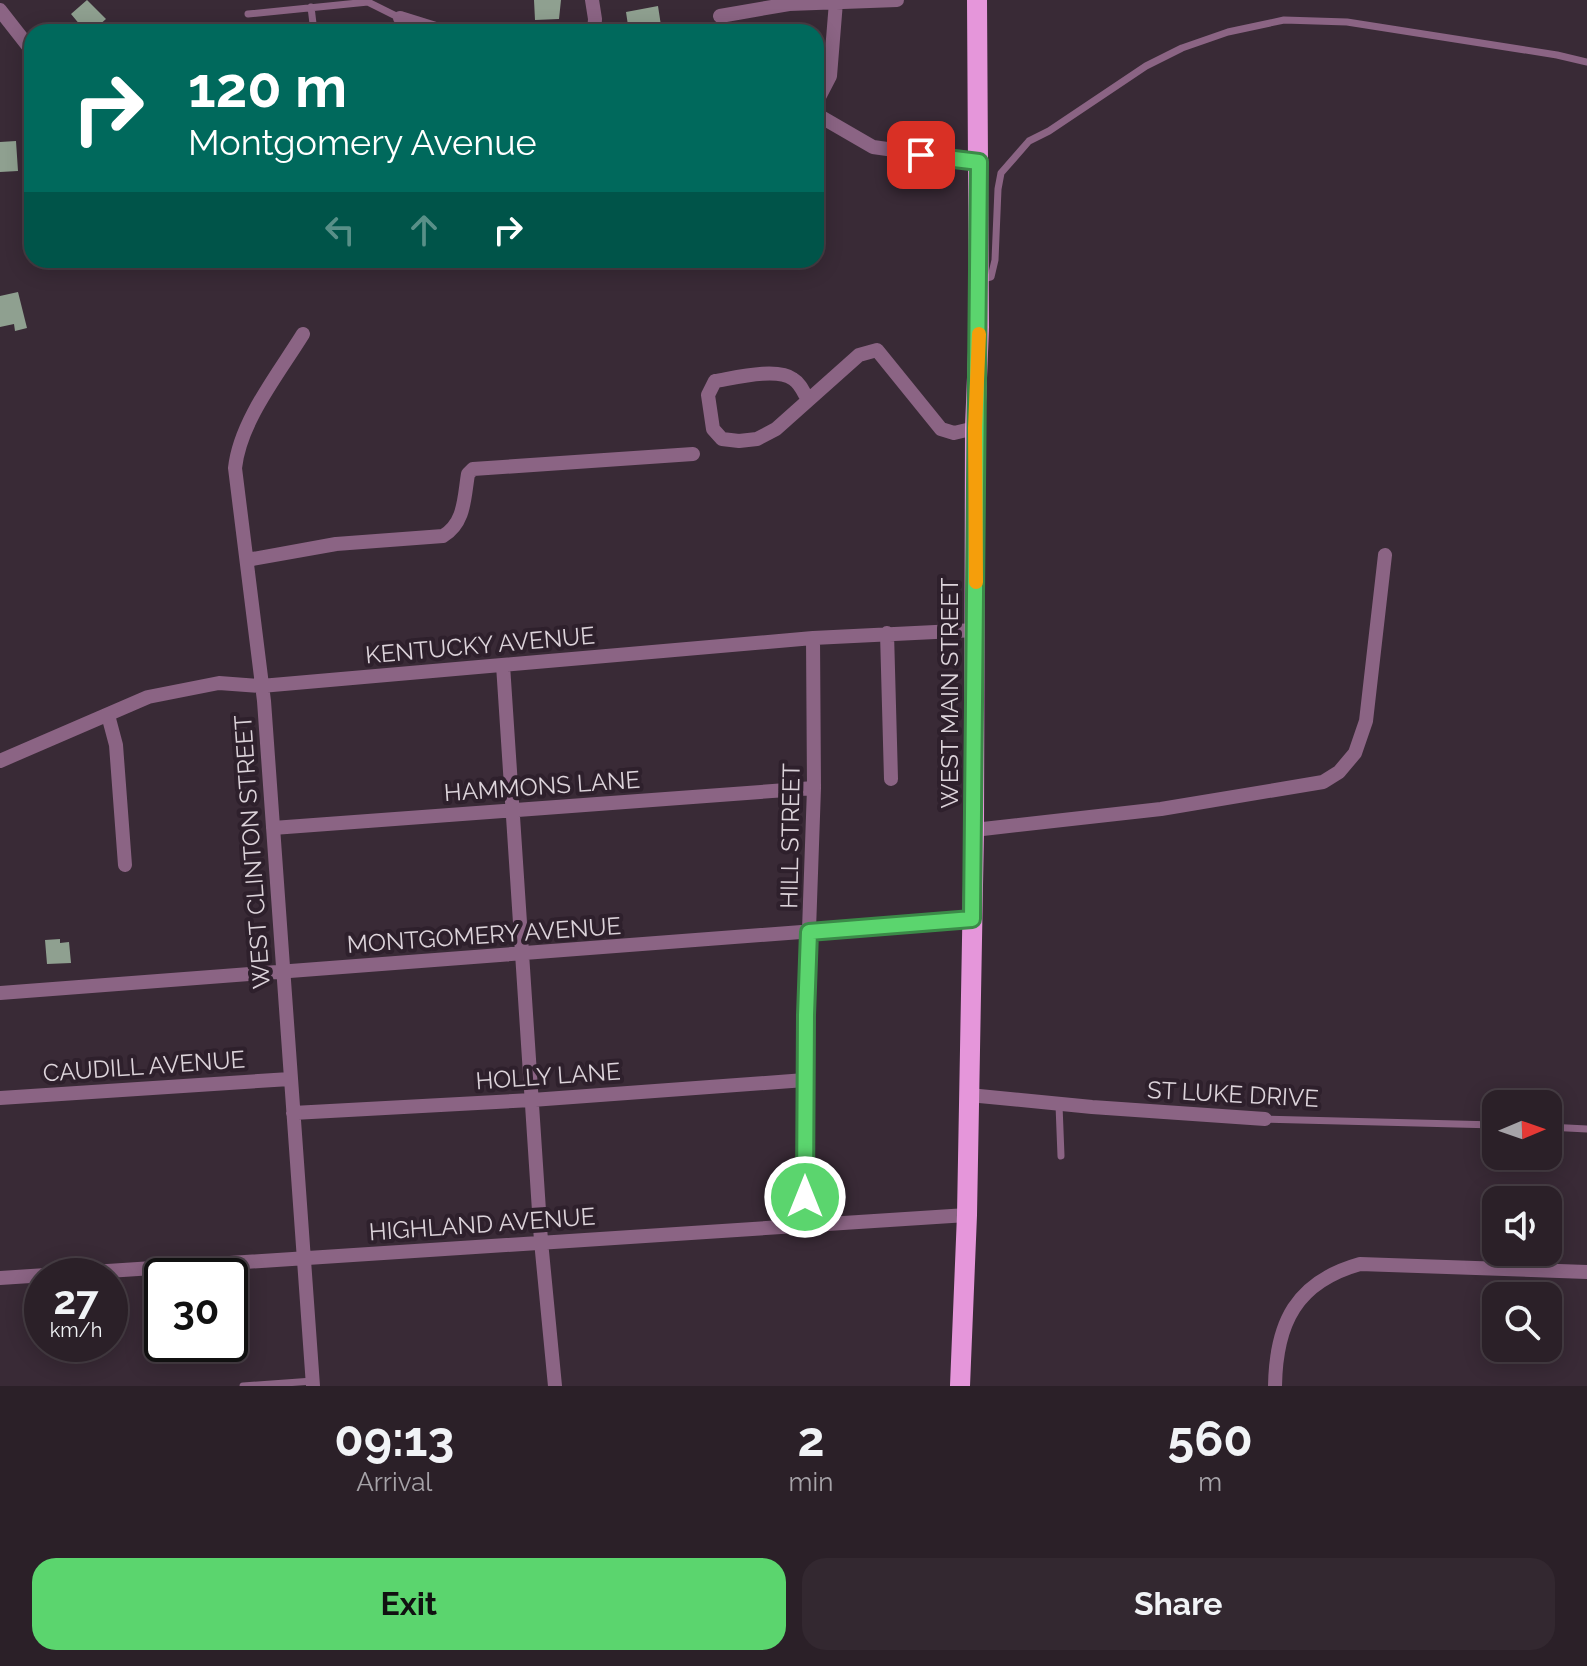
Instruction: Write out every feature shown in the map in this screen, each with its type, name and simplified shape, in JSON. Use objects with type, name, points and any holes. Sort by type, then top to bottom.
[{"type":"main road","name":"WEST MAIN STREET","points":[[960,1386],[967,1215],[974,830],[975,428],[979,281],[977,0]]},
{"type":"street","points":[[592,0],[595,24]]},
{"type":"street","points":[[720,16],[789,4],[897,0]]},
{"type":"street","points":[[824,88],[830,76],[836,2]]},
{"type":"street","points":[[0,10],[24,41]]},
{"type":"street","points":[[400,18],[419,24]]},
{"type":"street","points":[[824,119],[873,147],[979,162]]},
{"type":"street","name":"WEST CLINTON STREET","points":[[303,334],[245,428],[235,468],[261,686],[313,1383]]},
{"type":"street","points":[[808,400],[796,380],[784,374],[750,375],[715,381],[708,395],[713,429],[722,439],[757,439],[776,429],[859,355],[877,350],[941,429],[954,433],[975,428]]},
{"type":"street","points":[[247,560],[336,544],[443,536],[460,521],[468,474],[473,469],[693,454]]},
{"type":"street","points":[[974,830],[1161,809],[1323,782],[1339,772],[1355,753],[1366,721],[1385,555]]},
{"type":"street","name":"KENTUCKY AVENUE","points":[[1,760],[148,697],[219,683],[261,686],[813,638],[976,630]]},
{"type":"street","points":[[887,633],[891,779]]},
{"type":"street","name":"HILL STREET","points":[[806,1227],[805,1080],[814,788],[813,638]]},
{"type":"street","points":[[503,665],[541,1241],[555,1386]]},
{"type":"street","points":[[108,715],[118,759],[125,865]]},
{"type":"street","name":"HAMMONS LANE","points":[[273,828],[814,788]]},
{"type":"street","name":"MONTGOMERY AVENUE","points":[[0,993],[972,919]]},
{"type":"street","name":"CAUDILL AVENUE","points":[[0,1098],[290,1079]]},
{"type":"street","name":"HOLLY LANE","points":[[293,1113],[805,1080]]},
{"type":"street","name":"ST LUKE DRIVE","points":[[969,1095],[1059,1105],[1265,1119]]},
{"type":"street","name":"HIGHLAND AVENUE","points":[[0,1278],[967,1215]]},
{"type":"street","points":[[1275,1386],[1275,1358],[1284,1323],[1314,1284],[1337,1270],[1360,1264],[1587,1272]]},
{"type":"lane","points":[[248,14],[305,5],[368,2],[400,18]]},
{"type":"lane","points":[[305,5],[311,24]]},
{"type":"lane","points":[[979,281],[991,277],[995,260],[1001,173],[1029,141],[1146,66],[1182,48],[1228,32],[1284,20],[1332,21],[1418,35],[1438,35],[1587,62]]},
{"type":"lane","points":[[1059,1105],[1061,1156]]},
{"type":"lane","name":"ST LUKE DRIVE","points":[[1265,1119],[1482,1125]]},
{"type":"lane","points":[[1562,1128],[1587,1129]]},
{"type":"lane","points":[[243,1386],[313,1383]]},
{"type":"building","points":[[87,0],[106,19],[100,24],[79,24],[71,14]]},
{"type":"building","points":[[534,0],[561,0],[559,19],[535,20]]},
{"type":"building","points":[[658,6],[661,24],[628,24],[626,12]]},
{"type":"building","points":[[16,141],[18,171],[0,172],[0,142]]},
{"type":"building","points":[[18,292],[27,328],[15,331],[14,324],[0,327],[0,296]]},
{"type":"building","points":[[60,939],[60,943],[69,942],[71,963],[47,964],[45,940]]},
{"type":"slow traffic","points":[[976,582],[975,428],[979,334]]},
{"type":"route","points":[[805,1197],[809,932],[972,919],[979,162],[921,155]]}]
